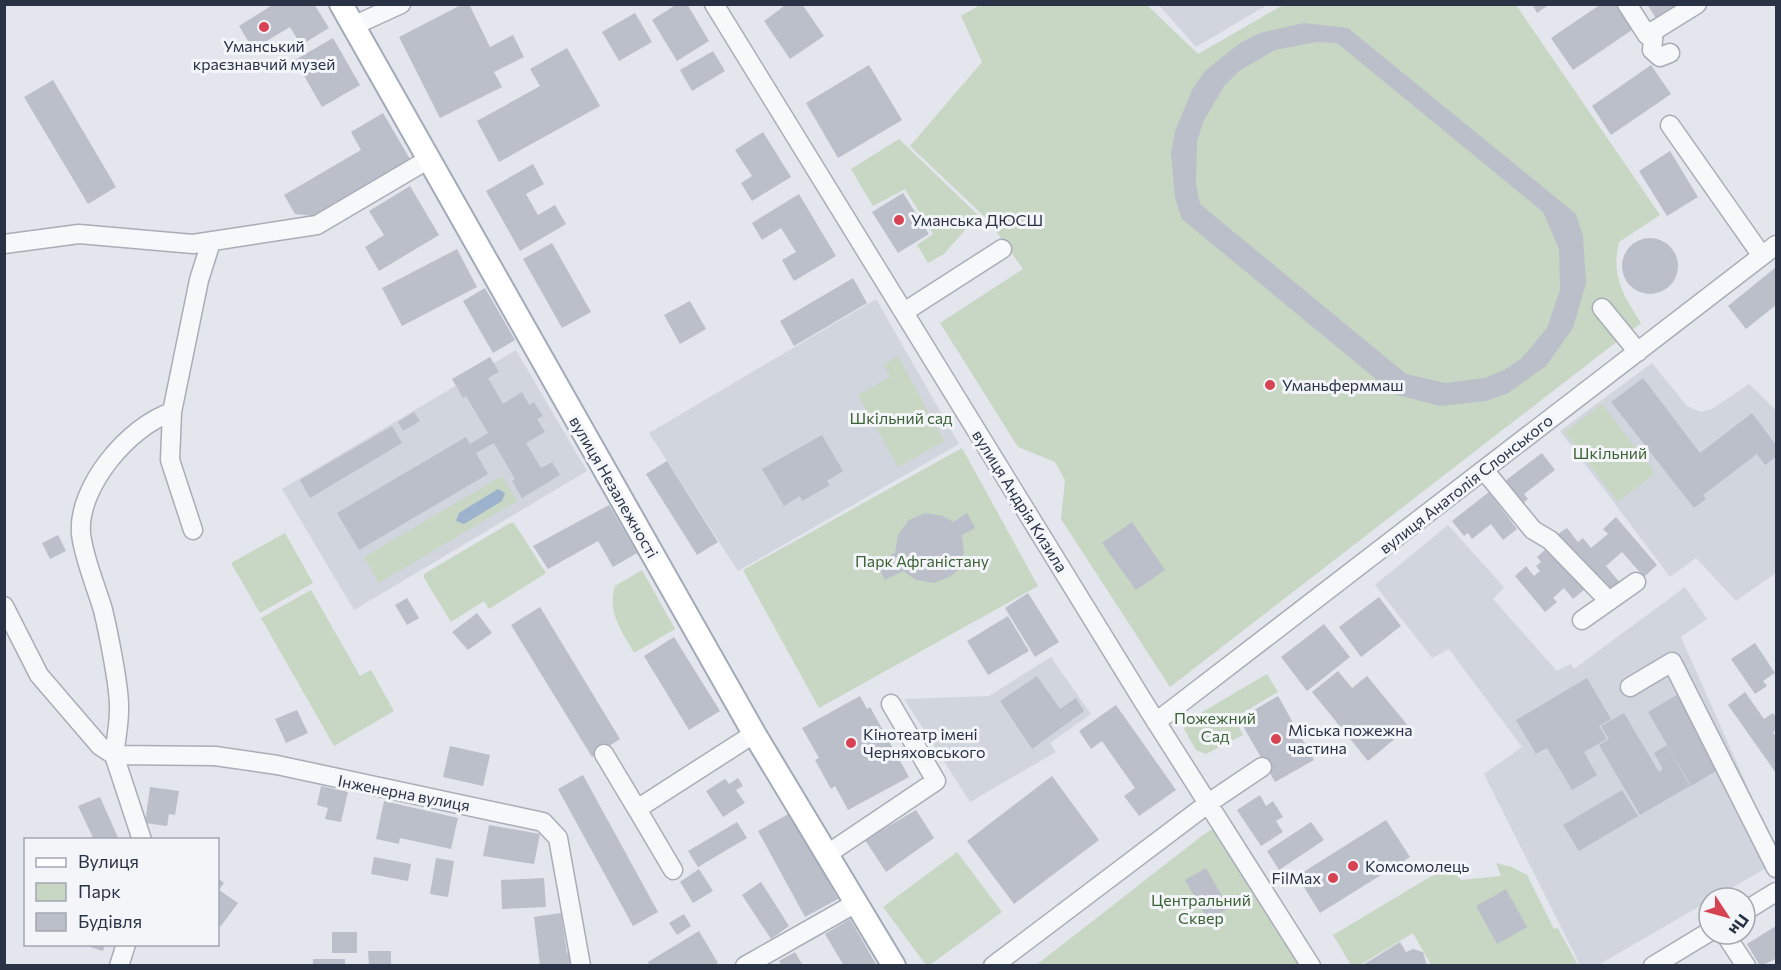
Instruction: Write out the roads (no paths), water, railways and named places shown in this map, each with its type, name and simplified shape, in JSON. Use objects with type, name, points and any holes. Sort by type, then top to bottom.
[{"type":"main road","name":"вулиця Незалежності","points":[[341,4],[756,735],[894,966]]},
{"type":"street","points":[[353,26],[401,4]]},
{"type":"street","name":"вулиця Андрія Кизила","points":[[714,4],[1156,722],[1210,802],[1311,966]]},
{"type":"street","points":[[1627,4],[1647,34],[1697,4]]},
{"type":"street","points":[[1654,30],[1652,50],[1660,57],[1670,52]]},
{"type":"street","points":[[1670,125],[1769,251]]},
{"type":"street","points":[[4,244],[79,234],[193,244],[317,225],[429,159]]},
{"type":"street","points":[[193,530],[171,460],[172,412],[199,280],[210,242]]},
{"type":"street","points":[[904,312],[1002,249]]},
{"type":"street","name":"вулиця Анатолія Слонського","points":[[1156,722],[1769,251]]},
{"type":"street","points":[[1602,308],[1638,352]]},
{"type":"street","points":[[141,838],[114,755],[119,707],[104,612],[81,535],[82,521],[98,474],[121,447],[154,418],[172,412]]},
{"type":"street","points":[[1484,470],[1533,530],[1550,540],[1609,601]]},
{"type":"street","points":[[1582,620],[1636,582]]},
{"type":"street","points":[[4,606],[39,675],[100,746],[114,755]]},
{"type":"street","points":[[1630,687],[1672,662],[1776,868]]},
{"type":"street","points":[[826,855],[936,781],[891,704]]},
{"type":"street","points":[[637,809],[749,737],[756,735]]},
{"type":"street","points":[[604,754],[673,870]]},
{"type":"street","name":"Інженерна вулиця","points":[[114,755],[215,756],[276,765],[543,822],[558,838],[581,966]]},
{"type":"street","points":[[993,966],[1210,802],[1262,767]]},
{"type":"street","points":[[1757,904],[1776,892]]},
{"type":"street","points":[[745,966],[856,903]]},
{"type":"street","points":[[1653,966],[1697,939]]},
{"type":"street","points":[[119,966],[126,946]]},
{"type":"street","points":[[1733,946],[1746,966]]},
{"type":"water","points":[[498,489],[505,493],[502,501],[464,524],[456,521],[459,513]]},
{"type":"place","name":"Уманський краєзнавчий музей","points":[[264,27]]},
{"type":"place","name":"Уманська ДЮСШ","points":[[899,220]]},
{"type":"place","name":"Уманьферммаш","points":[[1270,385]]},
{"type":"place","name":"Міська пожежна частина","points":[[1276,739]]},
{"type":"place","name":"Кінотеатр імені Черняховського","points":[[851,743]]},
{"type":"place","name":"Комсомолець","points":[[1353,866]]},
{"type":"place","name":"FilMax","points":[[1333,878]]},
{"type":"park label","name":"Шкільний сад","points":[[901,418]]},
{"type":"park label","name":"Шкільний","points":[[1610,453]]},
{"type":"park label","name":"Парк Афганістану","points":[[922,561]]},
{"type":"park label","name":"Пожежний Сад","points":[[1215,727]]},
{"type":"park label","name":"Центральний Сквер","points":[[1201,909]]}]
